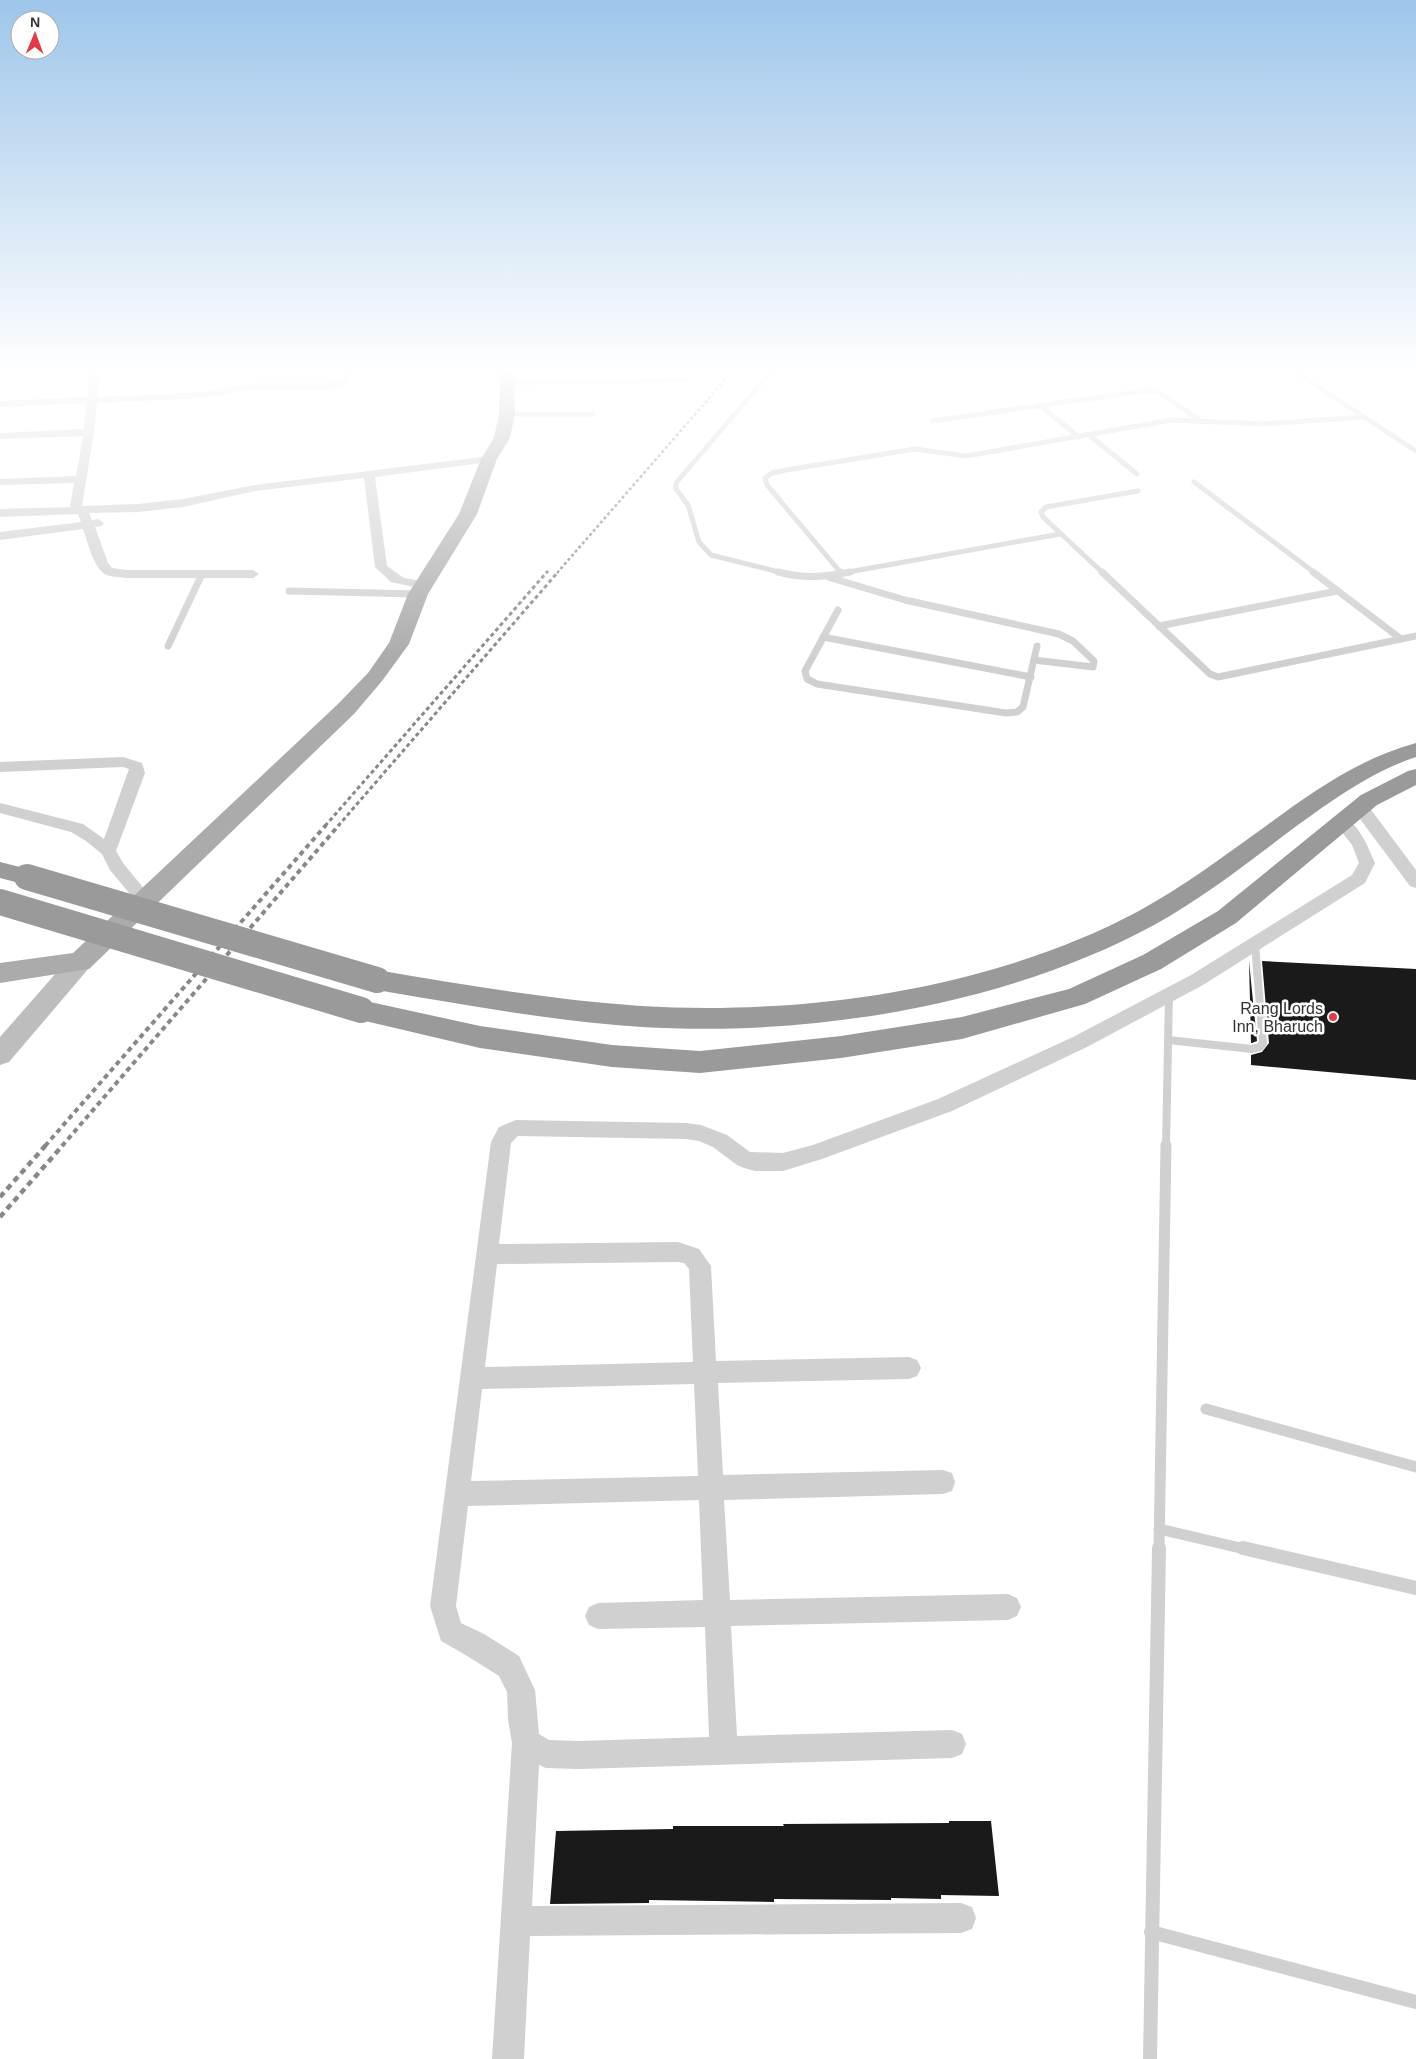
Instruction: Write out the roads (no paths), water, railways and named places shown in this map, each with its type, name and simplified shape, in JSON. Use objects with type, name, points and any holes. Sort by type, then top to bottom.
[{"type":"highway","points":[[0,870],[377,980],[471,996],[584,1011],[681,1018],[784,1016],[876,1004],[940,993],[1003,978],[1081,950],[1148,918],[1344,782],[1390,758],[1416,750]]},
{"type":"highway","points":[[0,902],[362,1010],[480,1036],[612,1056],[700,1062],[841,1047],[962,1028],[1076,996],[1152,962],[1227,917],[1369,800],[1416,776]]},
{"type":"main road","points":[[0,1055],[80,962],[346,709],[375,677],[399,644],[421,590],[468,514],[485,469]]},
{"type":"main road","points":[[0,973],[80,962]]},
{"type":"street","points":[[83,469],[79,511],[88,525],[102,563],[108,571],[126,574],[253,574]]},
{"type":"street","points":[[0,536],[88,525],[255,488],[408,469]]},
{"type":"street","points":[[369,474],[381,567],[390,577],[421,590]]},
{"type":"street","points":[[0,482],[81,479]]},
{"type":"street","points":[[0,513],[138,508],[182,503]]},
{"type":"street","points":[[0,767],[123,762],[137,766],[137,773],[108,851]]},
{"type":"street","points":[[0,808],[77,828],[92,837],[108,851],[116,866],[144,900]]},
{"type":"street","points":[[1351,814],[1416,882]]},
{"type":"street","points":[[508,2059],[526,1743],[522,1720],[521,1690],[509,1666],[474,1644],[450,1632],[443,1606],[501,1142],[506,1132],[516,1128],[686,1131],[702,1134],[720,1141],[744,1159],[754,1162],[783,1162],[815,1153],[945,1105],[1080,1042],[1197,980],[1359,879],[1368,863],[1359,843],[1351,814]]},
{"type":"street","points":[[487,1254],[678,1252],[691,1256],[700,1266],[724,1750]]},
{"type":"street","points":[[472,1378],[909,1368]]},
{"type":"street","points":[[457,1494],[942,1482]]},
{"type":"street","points":[[598,1616],[1008,1607]]},
{"type":"street","points":[[526,1743],[546,1754],[952,1744]]},
{"type":"street","points":[[516,1921],[961,1918]]},
{"type":"lane","points":[[687,469],[678,479],[676,489],[684,498],[698,541],[703,549],[711,555],[793,576],[805,578],[841,574],[1060,534]]},
{"type":"lane","points":[[792,469],[772,473],[765,478],[767,485],[841,574]]},
{"type":"lane","points":[[1131,469],[1137,474]]},
{"type":"lane","points":[[1194,482],[1400,639]]},
{"type":"lane","points":[[1138,491],[1046,507],[1041,512],[1042,517],[1210,674],[1230,676],[1416,636]]},
{"type":"lane","points":[[168,646],[202,574]]},
{"type":"lane","points":[[826,576],[905,600],[1059,634],[1073,640],[1094,660],[1093,666],[1083,667],[1034,660]]},
{"type":"lane","points":[[288,591],[421,590]]},
{"type":"lane","points":[[1159,626],[1337,591]]},
{"type":"lane","points":[[838,610],[805,671],[807,679],[817,684],[1006,713],[1017,712],[1023,708],[1038,646]]},
{"type":"lane","points":[[823,637],[1031,676]]},
{"type":"lane","points":[[1168,1040],[1252,1049],[1260,1047],[1263,1043],[1255,944]]},
{"type":"lane","points":[[1150,2059],[1169,994]]},
{"type":"lane","points":[[1206,1409],[1416,1467]]},
{"type":"lane","points":[[1159,1529],[1416,1588]]},
{"type":"lane","points":[[1151,1932],[1416,2002]]},
{"type":"railway","points":[[557,573],[647,469]]},
{"type":"railway","points":[[547,572],[550,569]]},
{"type":"railway","points":[[325,826],[547,572]]},
{"type":"railway","points":[[338,826],[558,572]]},
{"type":"railway","points":[[45,1146],[326,825]]},
{"type":"railway","points":[[62,1146],[339,825]]},
{"type":"railway","points":[[0,1197],[46,1145]]},
{"type":"railway","points":[[0,1217],[63,1145]]},
{"type":"place","name":"Rang Lords Inn, Bharuch","points":[[1333,1017]]}]
